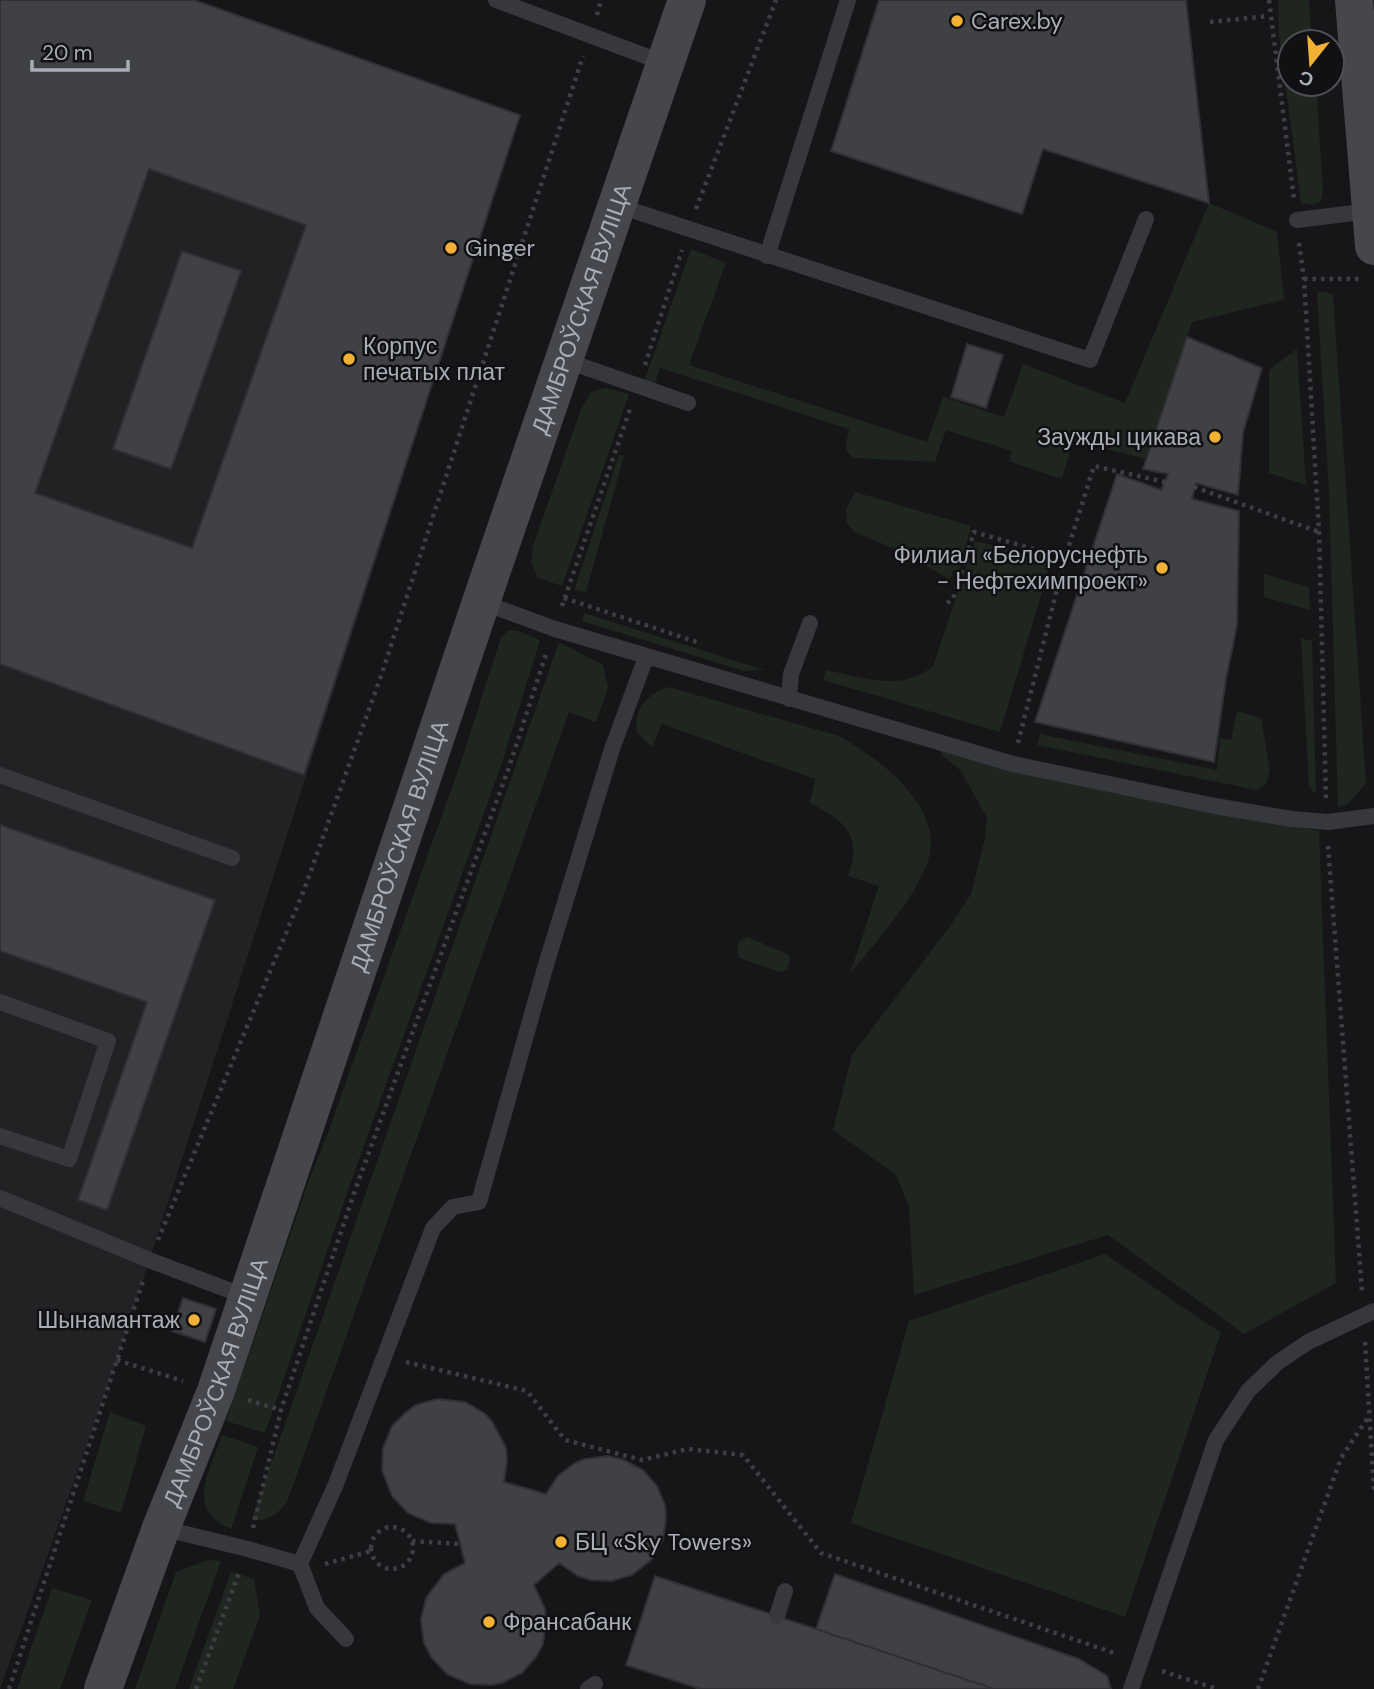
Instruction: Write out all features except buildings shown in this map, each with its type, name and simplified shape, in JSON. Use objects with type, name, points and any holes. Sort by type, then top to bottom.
[{"type":"street","name":"ДАМБРОЎСКАЯ ВУЛІЦА","points":[[103,1689],[161,1528],[216,1391],[687,0]]},
{"type":"street","points":[[1354,0],[1369,245]]},
{"type":"lane","points":[[496,0],[664,63]]},
{"type":"lane","points":[[768,256],[848,0]]},
{"type":"lane","points":[[616,205],[1090,360],[1146,219]]},
{"type":"lane","points":[[1297,220],[1369,245]]},
{"type":"lane","points":[[564,360],[688,403]]},
{"type":"lane","points":[[481,602],[555,629],[646,657],[1013,764],[1215,806],[1292,819],[1328,822],[1374,817]]},
{"type":"lane","points":[[789,699],[791,674],[810,623]]},
{"type":"lane","points":[[346,1639],[317,1608],[300,1564],[336,1484],[433,1228],[453,1207],[479,1202],[541,981],[608,762],[646,657]]},
{"type":"lane","points":[[0,775],[232,858]]},
{"type":"lane","points":[[0,1002],[108,1041],[69,1159],[0,1136]]},
{"type":"lane","points":[[0,1198],[149,1260],[247,1297]]},
{"type":"lane","points":[[1131,1689],[1216,1440],[1248,1391],[1277,1363],[1308,1342],[1369,1313]]},
{"type":"lane","points":[[161,1528],[300,1564]]},
{"type":"lane","points":[[777,1616],[785,1591]]},
{"type":"path","points":[[9,1689],[149,1260],[299,902],[385,663],[601,0]]},
{"type":"path","points":[[196,1689],[248,1549],[281,1409],[361,1173],[504,780],[689,229],[776,0]]},
{"type":"path","points":[[1269,0],[1304,279],[1319,532],[1326,801]]},
{"type":"path","points":[[1210,22],[1269,16]]},
{"type":"path","points":[[1304,279],[1369,245]]},
{"type":"path","points":[[1013,764],[1065,558],[1094,466],[1165,482]]},
{"type":"path","points":[[1194,488],[1319,532]]},
{"type":"path","points":[[947,603],[953,599],[974,532],[1065,558]]},
{"type":"path","points":[[1328,846],[1369,1313],[1374,1491]]},
{"type":"path","points":[[384,1357],[527,1391],[565,1440],[642,1460],[688,1449],[743,1455],[821,1553],[1217,1689]]},
{"type":"path","points":[[1258,1689],[1341,1458],[1370,1415]]},
{"type":"path","points":[[390,1527],[404,1530],[411,1541],[411,1555],[403,1566],[390,1568],[373,1558],[373,1537],[383,1529],[390,1527]]},
{"type":"path","points":[[411,1541],[460,1544]]},
{"type":"shaded area","points":[[0,0],[194,0],[520,115],[117,1360],[0,1689]]},
{"type":"shaded area","points":[[1278,0],[1309,0],[1311,28],[1279,28]]},
{"type":"shaded area","points":[[1287,98],[1317,98],[1323,191],[1321,201],[1313,205],[1301,203]]},
{"type":"shaded area","points":[[1209,203],[1277,232],[1284,300],[1192,322],[1145,459],[1073,440],[1062,479],[1009,461],[1012,451],[946,430],[935,462],[855,458],[846,449],[849,429],[660,368],[654,387],[644,382],[691,249],[726,263],[689,365],[927,442],[943,397],[1004,417],[1023,364],[1125,403]]},
{"type":"shaded area","points":[[1325,291],[1333,295],[1366,783],[1349,803],[1338,807],[1329,492],[1317,293]]},
{"type":"shaded area","points":[[1297,349],[1306,485],[1269,473],[1269,370]]},
{"type":"shaded area","points":[[606,388],[629,394],[562,586],[538,578],[531,561],[533,546],[581,409],[591,392]]},
{"type":"shaded area","points":[[619,455],[624,456],[586,592],[574,590]]},
{"type":"shaded area","points":[[855,492],[971,526],[959,571],[953,570],[949,582],[947,578],[900,551],[854,532],[847,523],[846,509]]},
{"type":"shaded area","points":[[975,541],[1052,559],[1000,732],[823,680],[826,670],[868,679],[895,681],[921,674],[933,666]]},
{"type":"shaded area","points":[[1264,574],[1309,587],[1310,610],[1264,597]]},
{"type":"shaded area","points":[[584,613],[765,670],[744,671],[582,621]]},
{"type":"shaded area","points":[[509,630],[519,631],[540,640],[501,766],[348,1190],[265,1433],[226,1421],[310,1177],[459,768],[501,637]]},
{"type":"shaded area","points":[[1301,638],[1312,641],[1316,794],[1309,787]]},
{"type":"shaded area","points":[[559,642],[603,665],[608,688],[596,722],[569,712],[287,1502],[272,1516],[251,1521]]},
{"type":"shaded area","points":[[669,687],[839,736],[890,772],[919,805],[928,824],[931,844],[927,864],[903,907],[850,974],[879,886],[848,876],[853,850],[848,831],[833,816],[810,803],[815,779],[662,724],[652,747],[637,733],[637,717],[649,698],[661,689]]},
{"type":"shaded area","points":[[1237,711],[1261,718],[1270,770],[1266,784],[1256,790],[1037,745],[1040,734],[1217,770],[1220,738],[1231,740]]},
{"type":"shaded area","points":[[936,745],[1012,771],[1319,831],[1336,1283],[1244,1334],[1108,1235],[914,1295],[909,1207],[896,1175],[833,1130],[852,1055],[950,926],[971,894],[985,838],[987,818],[961,771],[943,756]]},
{"type":"shaded area","points":[[747,937],[788,954],[790,960],[787,970],[780,972],[739,958],[739,941]]},
{"type":"shaded area","points":[[1105,1254],[1221,1333],[1125,1617],[851,1523],[909,1321]]},
{"type":"shaded area","points":[[110,1412],[146,1426],[121,1513],[83,1501]]},
{"type":"shaded area","points":[[222,1435],[258,1447],[231,1529],[217,1521],[208,1511],[204,1500],[207,1476]]},
{"type":"shaded area","points":[[208,1560],[221,1561],[175,1689],[135,1689],[176,1572]]},
{"type":"shaded area","points":[[231,1572],[254,1579],[260,1616],[233,1689],[189,1689]]},
{"type":"shaded area","points":[[52,1588],[92,1600],[60,1689],[17,1689]]},
{"type":"place","name":"Carex.by","points":[[957,21]]},
{"type":"place","name":"Ginger","points":[[451,248]]},
{"type":"place","name":"Корпус печатых плат","points":[[349,359]]},
{"type":"place","name":"Заужды цикава","points":[[1215,437]]},
{"type":"place","name":"Филиал «Белоруснефть - Нефтехимпроект»","points":[[1162,568]]},
{"type":"place","name":"Шынамантаж","points":[[194,1320]]},
{"type":"place","name":"БЦ «Sky Towers»","points":[[561,1542]]},
{"type":"place","name":"Франсабанк","points":[[489,1622]]}]
